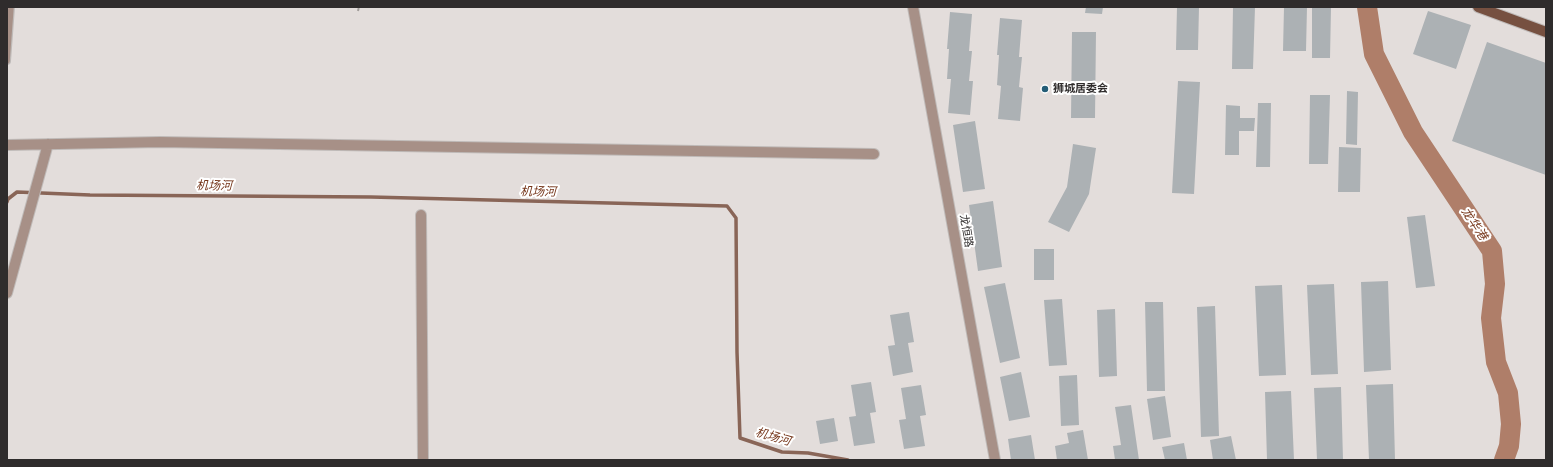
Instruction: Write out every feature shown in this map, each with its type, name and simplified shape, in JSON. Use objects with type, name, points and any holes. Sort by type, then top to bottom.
[{"type":"main road","points":[[1478,7],[1546,32]]},
{"type":"street","name":"龙恒路","points":[[913,7],[995,460]]},
{"type":"street","points":[[7,145],[160,142],[874,154]]},
{"type":"street","points":[[7,293],[48,144]]},
{"type":"street","points":[[421,215],[423,460]]},
{"type":"lane","points":[[7,62],[11,7]]},
{"type":"path","points":[[358,11],[359,7]]},
{"type":"building","points":[[1086,7],[1103,7],[1102,14],[1085,13]]},
{"type":"building","points":[[1177,7],[1199,7],[1198,50],[1176,50]]},
{"type":"building","points":[[1233,7],[1255,7],[1253,69],[1232,69]]},
{"type":"building","points":[[1284,7],[1307,7],[1306,51],[1283,51]]},
{"type":"building","points":[[1312,7],[1331,7],[1330,58],[1312,58]]},
{"type":"building","points":[[1428,11],[1471,25],[1456,69],[1413,54]]},
{"type":"building","points":[[950,12],[972,14],[969,51],[972,51],[969,81],[973,81],[970,115],[948,113],[951,79],[947,79],[949,49],[947,49]]},
{"type":"building","points":[[1000,18],[1022,20],[1019,57],[1022,57],[1019,87],[1023,88],[1020,121],[998,119],[1001,86],[997,85],[999,55],[997,55]]},
{"type":"building","points":[[1072,32],[1096,32],[1095,118],[1071,118]]},
{"type":"building","points":[[1487,42],[1546,63],[1546,175],[1452,141]]},
{"type":"building","points":[[1178,81],[1200,82],[1194,194],[1172,193]]},
{"type":"building","points":[[1347,91],[1358,92],[1357,145],[1346,144]]},
{"type":"building","points":[[1310,95],[1330,95],[1328,164],[1309,164]]},
{"type":"building","points":[[1258,103],[1271,103],[1270,167],[1256,167]]},
{"type":"building","points":[[1226,105],[1240,106],[1240,118],[1255,118],[1254,131],[1239,131],[1239,155],[1225,155]]},
{"type":"building","points":[[975,121],[985,189],[963,192],[953,125]]},
{"type":"building","points":[[1073,144],[1096,148],[1089,194],[1069,232],[1048,222],[1067,187]]},
{"type":"building","points":[[1339,147],[1361,148],[1360,192],[1338,192]]},
{"type":"building","points":[[993,201],[1002,267],[978,271],[969,205]]},
{"type":"building","points":[[1425,215],[1435,286],[1416,288],[1407,217]]},
{"type":"building","points":[[1034,249],[1054,249],[1054,280],[1034,280]]},
{"type":"building","points":[[1388,281],[1391,370],[1364,372],[1361,282]]},
{"type":"building","points":[[1005,283],[1020,358],[1000,363],[984,287]]},
{"type":"building","points":[[1334,284],[1338,374],[1311,375],[1307,285]]},
{"type":"building","points":[[1282,285],[1286,375],[1259,376],[1255,286]]},
{"type":"building","points":[[1062,299],[1067,365],[1049,366],[1044,300]]},
{"type":"building","points":[[1145,302],[1163,302],[1165,391],[1147,391]]},
{"type":"building","points":[[1215,306],[1219,436],[1201,437],[1197,307]]},
{"type":"building","points":[[1115,309],[1117,376],[1099,377],[1097,310]]},
{"type":"building","points":[[909,312],[914,342],[908,343],[913,372],[893,376],[888,346],[895,345],[890,315]]},
{"type":"building","points":[[1021,372],[1030,417],[1009,421],[1000,377]]},
{"type":"building","points":[[1077,375],[1079,425],[1061,426],[1059,376]]},
{"type":"building","points":[[871,382],[876,412],[870,413],[875,443],[854,446],[849,417],[856,416],[851,385]]},
{"type":"building","points":[[1393,384],[1395,460],[1369,460],[1366,385]]},
{"type":"building","points":[[921,385],[926,415],[920,416],[925,446],[904,449],[899,420],[906,419],[901,388]]},
{"type":"building","points":[[1341,387],[1343,460],[1317,460],[1314,388]]},
{"type":"building","points":[[1291,391],[1294,460],[1267,460],[1265,392]]},
{"type":"building","points":[[1165,396],[1171,437],[1153,440],[1147,399]]},
{"type":"building","points":[[1131,405],[1139,460],[1115,460],[1113,446],[1121,445],[1115,407]]},
{"type":"building","points":[[834,418],[838,441],[820,444],[816,421]]},
{"type":"building","points":[[1083,430],[1088,460],[1057,460],[1055,446],[1069,443],[1067,433]]},
{"type":"building","points":[[1031,435],[1035,460],[1011,460],[1008,439]]},
{"type":"building","points":[[1231,436],[1236,460],[1213,460],[1210,440]]},
{"type":"building","points":[[1184,443],[1187,460],[1165,460],[1162,447]]},
{"type":"waterway","name":"龙华港","points":[[1367,7],[1374,54],[1413,132],[1492,251],[1495,284],[1491,318],[1496,362],[1508,393],[1511,424],[1509,446],[1504,460]]},
{"type":"waterway","name":"机场河","points":[[7,202],[8,199],[17,192],[90,195],[371,197],[727,206],[736,218],[737,352],[740,438],[782,452],[808,453],[848,460]]},
{"type":"place","name":"狮城居委会","points":[[1045,89]]}]
